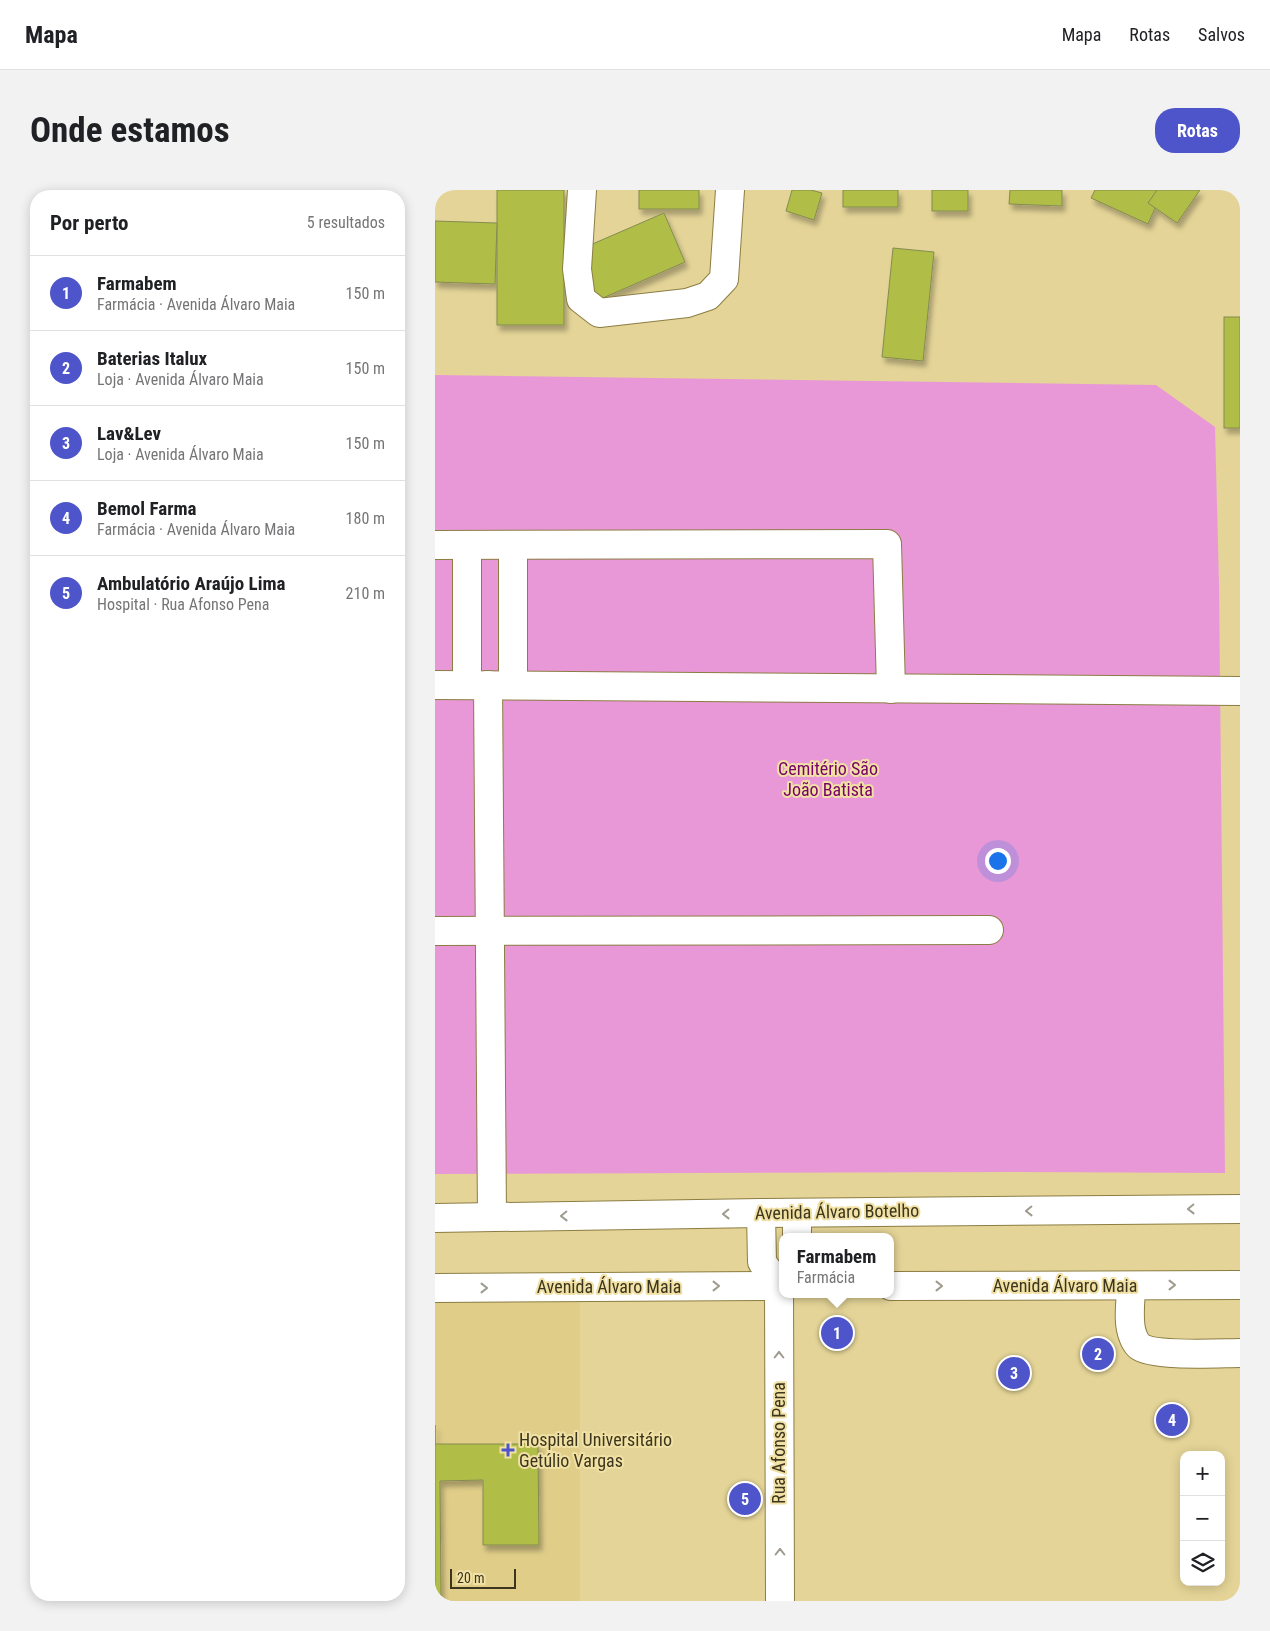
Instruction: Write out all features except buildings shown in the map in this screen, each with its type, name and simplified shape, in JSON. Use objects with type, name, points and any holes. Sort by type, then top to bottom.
[{"type":"main road","points":[[582,190],[577,269],[581,299],[599,313],[687,303],[707,296],[724,279],[730,190]]},
{"type":"main road","points":[[435,546],[887,544],[891,689]]},
{"type":"main road","points":[[467,545],[489,685],[492,1217]]},
{"type":"main road","points":[[489,685],[513,545]]},
{"type":"main road","points":[[435,685],[1240,691]]},
{"type":"main road","points":[[435,930],[989,930]]},
{"type":"main road","name":"Avenida Álvaro Botelho","points":[[435,1218],[761,1213],[797,1225],[1240,1209]]},
{"type":"main road","points":[[761,1213],[762,1262],[779,1281]]},
{"type":"main road","name":"Avenida Álvaro Maia","points":[[435,1288],[779,1284]]},
{"type":"main road","name":"Avenida Álvaro Maia","points":[[894,1286],[1240,1285]]},
{"type":"main road","points":[[1131,1286],[1131,1327],[1133,1337],[1139,1346],[1151,1351],[1165,1352],[1240,1353]]},
{"type":"main road","name":"Rua Afonso Pena","points":[[780,1601],[782,1298]]},
{"type":"shaded area","name":"Hospital Universitário Getúlio Vargas","points":[[435,1299],[580,1299],[580,1601],[435,1601]]},
{"type":"green space","name":"Cemitério São João Batista","points":[[435,375],[1156,385],[1215,427],[1219,583],[1225,1173],[435,1174]]},
{"type":"place","name":"Farmabem","points":[[837,1333]]},
{"type":"place","name":"Baterias Italux","points":[[1098,1354]]},
{"type":"place","name":"Lav&Lev","points":[[1014,1373]]},
{"type":"place","name":"Bemol Farma","points":[[1172,1420]]},
{"type":"place","name":"Hospital Universitário Getúlio Vargas","points":[[508,1450]]},
{"type":"place","name":"Ambulatório Araújo Lima","points":[[745,1499]]}]
